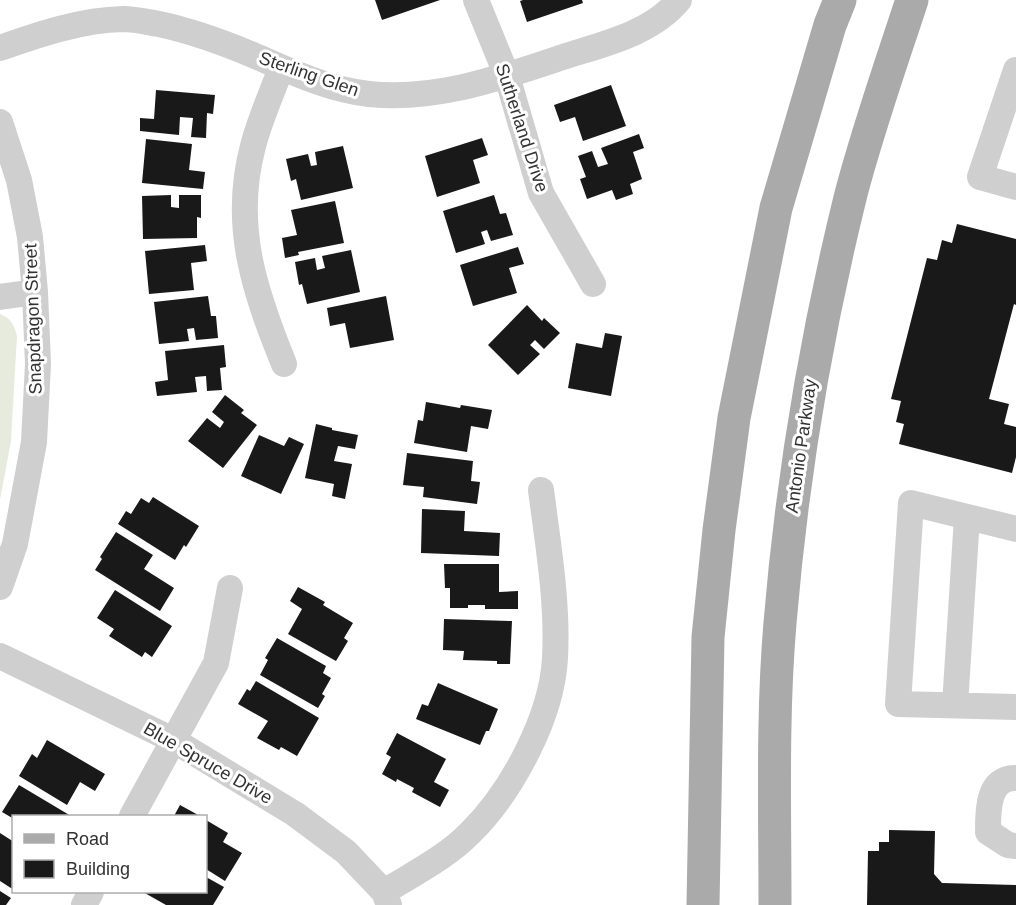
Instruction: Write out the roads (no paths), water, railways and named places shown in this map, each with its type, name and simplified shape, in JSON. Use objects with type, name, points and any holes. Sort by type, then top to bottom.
[{"type":"main road","points":[[703,905],[708,637],[734,418],[776,208],[823,48],[840,0]]},
{"type":"main road","name":"Antonio Parkway","points":[[775,905],[776,699],[779,635],[801,441],[814,358],[852,192],[912,0]]},
{"type":"street","name":"Sutherland Drive","points":[[476,0],[507,76],[541,193],[593,284]]},
{"type":"street","name":"Sterling Glen","points":[[0,48],[44,33],[111,20],[136,10],[339,89],[398,96],[440,92],[507,76],[638,31],[673,7],[679,0]]},
{"type":"street","points":[[281,68],[253,144],[246,179],[244,218],[252,275],[266,322],[284,364]]},
{"type":"street","points":[[1016,70],[980,177],[1016,187]]},
{"type":"street","name":"Snapdragon Street","points":[[0,122],[19,180],[30,237],[38,364],[34,442],[15,544],[0,587]]},
{"type":"street","points":[[0,297],[35,292]]},
{"type":"street","points":[[387,898],[470,834],[496,803],[514,775],[544,713],[555,659],[552,579],[541,490]]},
{"type":"street","points":[[1016,529],[911,503],[898,704],[1016,707]]},
{"type":"street","points":[[955,705],[967,517]]},
{"type":"street","points":[[133,815],[216,663],[230,588]]},
{"type":"street","name":"Blue Spruce Drive","points":[[0,656],[88,697],[173,741],[295,814],[346,852],[387,898]]},
{"type":"street","points":[[1016,778],[1008,778],[996,786],[988,805],[988,832],[1008,845],[1016,846]]}]
